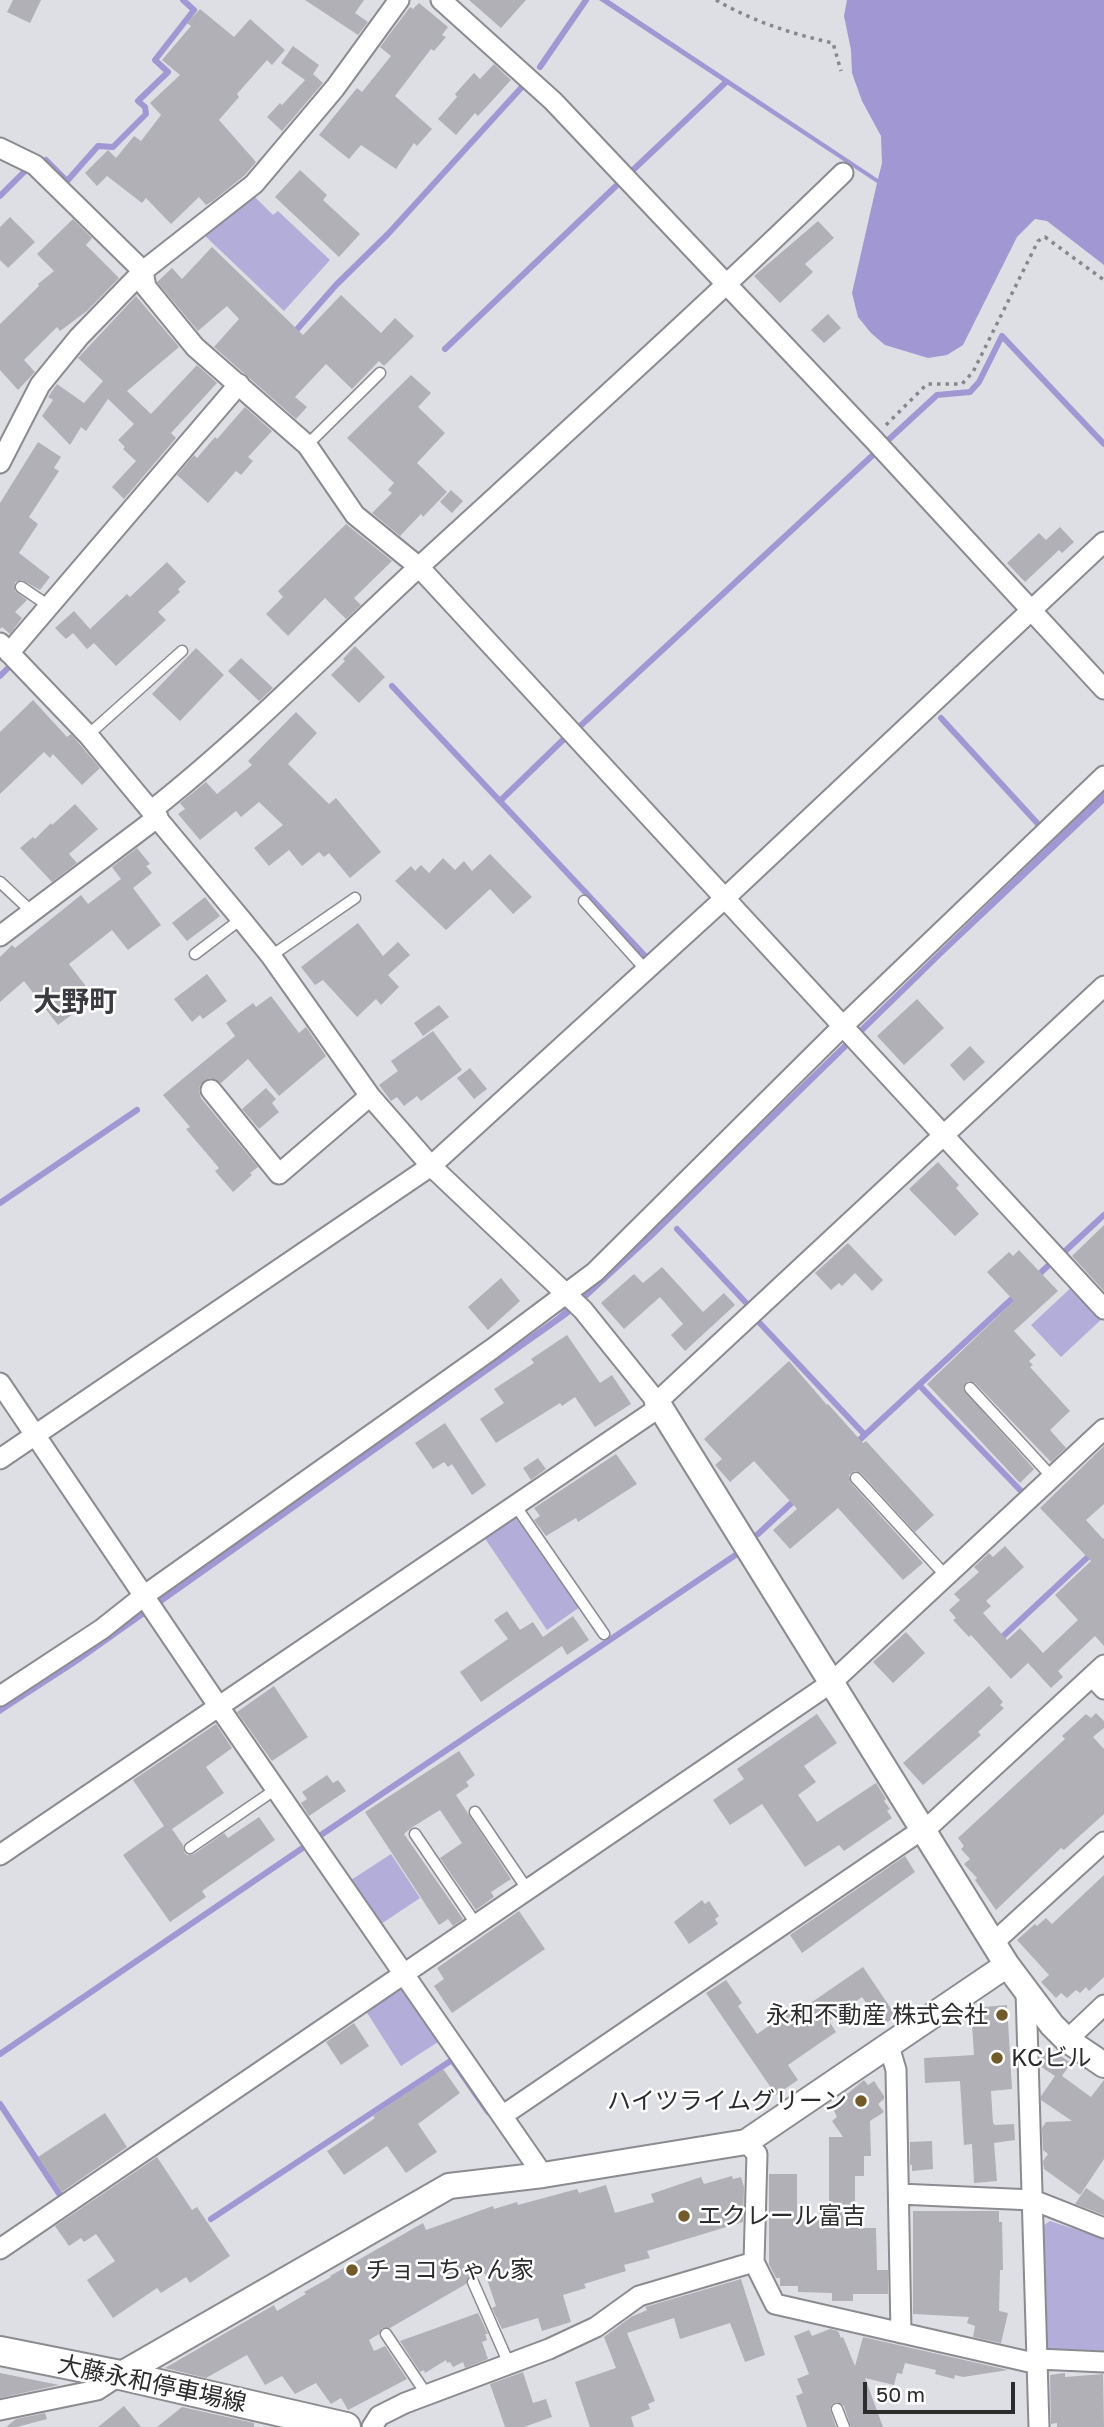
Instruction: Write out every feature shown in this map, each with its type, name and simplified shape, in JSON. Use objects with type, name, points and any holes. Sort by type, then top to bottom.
[{"type":"main road","name":"大藤永和停車場線","points":[[0,2351],[120,2375],[346,2427]]},
{"type":"street","points":[[0,460],[40,385],[79,337],[143,271],[254,184],[335,88],[399,0]]},
{"type":"street","points":[[441,0],[553,101],[873,439],[1104,689]]},
{"type":"street","points":[[0,148],[35,165],[143,271],[146,287],[195,347],[307,445],[355,515],[419,567],[1104,1309]]},
{"type":"street","points":[[0,936],[155,814],[419,567],[728,285],[843,173]]},
{"type":"street","points":[[239,384],[49,606],[3,649],[88,735],[242,919],[370,1096],[431,1166],[572,1300],[659,1404],[1007,1965],[1052,2025],[1104,2065]]},
{"type":"street","points":[[0,1459],[431,1166],[724,898],[1104,542]]},
{"type":"street","points":[[0,1696],[102,1629],[150,1602],[481,1357],[572,1300],[595,1272],[848,1033],[1104,776]]},
{"type":"street","points":[[0,1855],[659,1404],[1104,986]]},
{"type":"street","points":[[211,1090],[279,1174],[370,1096]]},
{"type":"street","points":[[0,1383],[219,1707],[543,2175]]},
{"type":"street","points":[[0,2249],[831,1683],[1104,1429]]},
{"type":"street","points":[[502,2116],[924,1830],[1100,1677]]},
{"type":"street","points":[[993,1943],[1104,1842]]},
{"type":"street","points":[[0,2410],[97,2390],[449,2186],[543,2175],[746,2142],[1007,1965]]},
{"type":"street","points":[[1027,1992],[1039,2427]]},
{"type":"street","points":[[1067,2039],[1104,2005]]},
{"type":"street","points":[[889,2046],[895,2070],[901,2333]]},
{"type":"street","points":[[746,2142],[757,2154],[754,2262],[775,2304],[1038,2362],[1104,2362]]},
{"type":"street","points":[[899,2194],[1033,2200],[1104,2228]]},
{"type":"street","points":[[372,2427],[379,2416],[405,2403],[549,2349],[596,2327],[639,2296],[754,2262]]},
{"type":"lane","points":[[307,445],[380,373]]},
{"type":"lane","points":[[21,587],[49,606]]},
{"type":"lane","points":[[88,735],[182,651]]},
{"type":"lane","points":[[0,882],[32,912]]},
{"type":"lane","points":[[271,956],[355,898]]},
{"type":"lane","points":[[584,901],[645,969]]},
{"type":"lane","points":[[195,954],[242,919]]},
{"type":"lane","points":[[970,1388],[1052,1477]]},
{"type":"lane","points":[[856,1478],[946,1576]]},
{"type":"lane","points":[[515,1505],[604,1634]]},
{"type":"lane","points":[[190,1848],[276,1789]]},
{"type":"lane","points":[[475,1812],[527,1889]]},
{"type":"lane","points":[[415,1835],[475,1924]]},
{"type":"lane","points":[[473,2283],[509,2364]]},
{"type":"lane","points":[[386,2334],[427,2395]]},
{"type":"lane","points":[[837,2409],[844,2427]]},
{"type":"path","points":[[716,0],[766,23],[805,37],[833,43],[841,71]]},
{"type":"path","points":[[873,439],[927,384],[961,384],[974,372],[1038,241],[1045,237],[1104,280]]},
{"type":"shaded area","points":[[599,0],[609,0],[878,179],[882,163],[881,136],[862,101],[852,73],[851,50],[844,16],[847,0],[1104,0],[1104,265],[1047,221],[1035,219],[1017,237],[963,345],[947,355],[928,358],[885,345],[858,317],[852,293],[877,183]]},
{"type":"shaded area","points":[[252,194],[273,215],[278,211],[330,260],[284,311],[203,234]]},
{"type":"shaded area","points":[[1104,791],[1104,803],[946,952],[653,1238],[568,1316],[77,1664],[0,1714],[0,1706],[73,1659],[557,1316],[654,1227]]},
{"type":"shaded area","points":[[1074,1285],[1104,1317],[1061,1357],[1031,1325]]},
{"type":"shaded area","points":[[517,1514],[580,1607],[547,1630],[484,1537]]},
{"type":"shaded area","points":[[391,1854],[420,1898],[378,1926],[348,1882]]},
{"type":"shaded area","points":[[398,1985],[405,1987],[441,2040],[401,2066],[364,2008]]},
{"type":"shaded area","points":[[1050,2221],[1104,2239],[1104,2355],[1051,2354],[1041,2345],[1041,2227]]},
{"type":"building","points":[[13,0],[41,0],[30,23],[7,12]]},
{"type":"building","points":[[305,0],[364,0],[355,13],[368,22],[358,35]]},
{"type":"building","points":[[469,0],[526,0],[501,28]]},
{"type":"building","points":[[419,3],[448,27],[442,35],[446,37],[434,51],[431,49],[395,96],[432,129],[417,146],[414,143],[396,169],[361,145],[349,159],[319,135],[357,88],[362,92],[391,56],[380,47],[410,7],[413,9]]},
{"type":"building","points":[[200,9],[234,37],[250,19],[285,50],[272,65],[267,60],[237,94],[239,97],[219,120],[256,162],[245,175],[213,201],[206,205],[199,197],[171,224],[146,198],[142,203],[107,176],[97,186],[85,173],[108,150],[116,158],[134,136],[141,141],[161,115],[150,103],[180,75],[162,60],[191,26],[187,23]]},
{"type":"building","points":[[293,46],[319,65],[313,74],[323,83],[282,131],[267,117],[305,80],[281,63]]},
{"type":"building","points":[[494,64],[511,80],[478,116],[475,113],[456,135],[438,119],[474,73],[480,79]]},
{"type":"building","points":[[300,170],[327,195],[323,200],[360,234],[339,257],[275,197]]},
{"type":"building","points":[[10,217],[35,242],[8,268],[0,260],[0,227]]},
{"type":"building","points":[[73,219],[92,238],[86,245],[119,278],[87,311],[60,331],[57,327],[24,360],[35,372],[18,390],[0,370],[0,324],[54,271],[37,254]]},
{"type":"building","points":[[818,221],[834,238],[805,264],[813,272],[780,303],[754,276]]},
{"type":"building","points":[[212,247],[303,335],[341,295],[381,333],[395,318],[414,336],[384,366],[379,361],[352,389],[326,364],[295,397],[307,407],[296,419],[214,347],[239,319],[227,306],[198,331],[157,282],[172,268],[182,279]]},
{"type":"building","points":[[136,296],[179,347],[127,391],[151,414],[197,365],[217,383],[171,433],[176,438],[124,499],[112,487],[136,461],[118,440],[134,424],[108,399],[86,431],[81,427],[70,445],[42,416],[53,400],[48,397],[57,384],[84,403],[103,381],[78,358]]},
{"type":"building","points":[[828,314],[841,328],[824,343],[811,330]]},
{"type":"building","points":[[411,375],[431,393],[418,407],[445,433],[417,463],[447,492],[400,536],[372,513],[392,493],[388,490],[394,483],[347,438]]},
{"type":"building","points":[[245,407],[272,431],[248,457],[253,461],[241,475],[236,471],[208,503],[177,475],[194,455],[197,458],[215,437],[217,439]]},
{"type":"building","points":[[38,442],[61,457],[54,468],[59,471],[29,517],[38,524],[19,553],[50,577],[40,590],[22,580],[15,582],[15,591],[27,600],[15,612],[22,618],[10,634],[2,627],[0,629],[0,503]]},
{"type":"building","points":[[451,490],[463,501],[452,513],[440,502]]},
{"type":"building","points":[[346,524],[392,561],[354,598],[361,605],[346,619],[325,598],[288,636],[266,614],[283,597],[278,591]]},
{"type":"building","points":[[1060,527],[1074,542],[1062,553],[1059,550],[1025,582],[1007,563],[1039,533],[1046,540]]},
{"type":"building","points":[[167,562],[186,582],[178,589],[180,592],[158,612],[166,620],[116,666],[94,643],[87,649],[73,633],[66,639],[55,628],[74,611],[90,629],[127,594],[130,597]]},
{"type":"building","points":[[355,646],[385,677],[359,703],[331,675]]},
{"type":"building","points":[[196,648],[224,675],[180,721],[152,694]]},
{"type":"building","points":[[241,658],[273,688],[259,701],[228,671]]},
{"type":"building","points":[[33,700],[67,737],[71,734],[100,768],[82,785],[53,754],[50,758],[44,752],[0,794],[0,732]]},
{"type":"building","points":[[296,712],[317,733],[288,764],[329,804],[336,798],[381,852],[350,878],[329,853],[324,857],[319,852],[302,866],[289,850],[269,866],[254,848],[283,825],[259,802],[241,817],[236,811],[200,840],[178,814],[185,809],[180,803],[206,782],[217,794],[252,765],[248,761]]},
{"type":"building","points":[[75,804],[98,829],[69,854],[77,863],[52,882],[20,848],[33,837],[35,839]]},
{"type":"building","points":[[137,848],[150,864],[146,866],[152,873],[133,888],[161,925],[128,950],[112,930],[69,964],[88,989],[68,1004],[74,1013],[58,1025],[24,981],[0,1002],[0,957],[12,945],[15,948],[81,895],[88,904],[121,879],[112,867]]},
{"type":"building","points":[[490,854],[532,897],[513,914],[490,889],[446,930],[395,881],[411,866],[415,871],[421,865],[429,873],[443,858],[455,870],[464,861],[472,871]]},
{"type":"building","points":[[205,897],[220,916],[187,941],[172,923]]},
{"type":"building","points":[[358,923],[383,956],[398,942],[410,955],[388,975],[399,987],[381,1005],[376,999],[357,1017],[323,980],[315,985],[301,967]]},
{"type":"building","points":[[207,974],[227,1001],[203,1019],[200,1015],[192,1022],[174,999]]},
{"type":"building","points":[[271,996],[299,1033],[306,1027],[326,1056],[279,1096],[248,1059],[221,1083],[210,1078],[200,1085],[201,1098],[258,1167],[233,1192],[215,1171],[219,1168],[186,1129],[190,1127],[163,1095],[235,1036],[226,1023],[253,1003],[256,1007]]},
{"type":"building","points":[[917,999],[944,1028],[904,1065],[877,1036]]},
{"type":"building","points":[[439,1005],[449,1017],[423,1036],[414,1023]]},
{"type":"building","points":[[433,1031],[462,1070],[421,1101],[417,1096],[404,1106],[397,1097],[391,1101],[379,1085],[398,1071],[391,1061]]},
{"type":"building","points":[[970,1046],[985,1062],[964,1081],[950,1065]]},
{"type":"building","points":[[470,1068],[487,1089],[474,1099],[457,1078]]},
{"type":"building","points":[[266,1088],[276,1099],[272,1103],[279,1112],[259,1129],[242,1109]]},
{"type":"building","points":[[938,1162],[959,1185],[956,1188],[979,1214],[955,1236],[909,1189]]},
{"type":"building","points":[[1104,1225],[1104,1291],[1072,1256]]},
{"type":"building","points":[[848,1243],[883,1280],[872,1291],[855,1273],[842,1286],[839,1283],[831,1290],[815,1273]]},
{"type":"building","points":[[1019,1250],[1058,1291],[1014,1331],[1036,1355],[1029,1361],[1033,1365],[1030,1367],[1070,1411],[1050,1430],[1066,1448],[1051,1462],[975,1383],[968,1381],[963,1389],[1034,1469],[1020,1483],[927,1384],[1014,1301],[987,1272],[1009,1252],[1013,1256]]},
{"type":"building","points":[[662,1267],[703,1312],[724,1293],[735,1305],[685,1351],[671,1335],[683,1324],[660,1297],[624,1329],[601,1303],[634,1274],[643,1283]]},
{"type":"building","points":[[501,1278],[520,1301],[488,1330],[468,1307]]},
{"type":"building","points":[[567,1335],[600,1383],[612,1375],[631,1404],[595,1427],[575,1397],[562,1406],[560,1403],[496,1443],[480,1419],[504,1403],[494,1389],[534,1363],[531,1359]]},
{"type":"building","points":[[789,1361],[827,1405],[863,1443],[866,1441],[934,1515],[915,1532],[861,1473],[855,1471],[849,1475],[851,1483],[923,1563],[903,1580],[838,1508],[790,1549],[773,1530],[797,1509],[754,1461],[730,1482],[715,1465],[722,1459],[704,1439]]},
{"type":"building","points":[[445,1423],[486,1485],[472,1495],[452,1464],[448,1467],[444,1462],[433,1469],[415,1443]]},
{"type":"building","points":[[1104,1446],[1104,1504],[1086,1520],[1104,1540],[1104,1646],[1095,1636],[1058,1671],[1063,1677],[1051,1688],[1028,1663],[1011,1679],[971,1635],[969,1637],[953,1620],[956,1618],[949,1610],[960,1600],[954,1594],[979,1572],[974,1567],[989,1553],[993,1557],[1005,1546],[1024,1567],[986,1601],[991,1606],[983,1613],[1007,1640],[1020,1628],[1043,1653],[1078,1620],[1055,1595],[1091,1561],[1040,1508]]},
{"type":"building","points":[[616,1454],[637,1484],[578,1522],[576,1518],[546,1536],[534,1520],[540,1516],[534,1508]]},
{"type":"building","points":[[538,1458],[546,1469],[531,1480],[523,1468]]},
{"type":"building","points":[[507,1611],[520,1630],[533,1622],[543,1637],[573,1616],[589,1640],[567,1655],[562,1646],[481,1702],[460,1672],[508,1639],[494,1620]]},
{"type":"building","points":[[906,1632],[925,1653],[893,1683],[873,1662]]},
{"type":"building","points":[[274,1686],[308,1737],[272,1761],[237,1712]]},
{"type":"building","points":[[989,1686],[1003,1702],[1000,1705],[1004,1708],[978,1732],[981,1735],[923,1785],[903,1763]]},
{"type":"building","points":[[1096,1713],[1104,1721],[1104,1728],[1093,1737],[1104,1749],[1104,1814],[1064,1850],[1061,1848],[996,1910],[975,1880],[977,1878],[964,1864],[970,1859],[961,1849],[964,1846],[958,1838],[1065,1739],[1062,1736],[1086,1714],[1091,1718]]},
{"type":"building","points":[[817,1714],[837,1743],[804,1766],[816,1782],[798,1795],[817,1822],[876,1783],[886,1799],[884,1801],[890,1809],[887,1811],[892,1818],[844,1851],[839,1845],[805,1867],[762,1804],[730,1825],[713,1800],[744,1779],[737,1769]]},
{"type":"building","points":[[216,1724],[232,1748],[206,1767],[224,1793],[172,1829],[187,1855],[194,1854],[224,1833],[228,1838],[259,1817],[275,1840],[202,1891],[206,1897],[170,1922],[123,1855],[164,1826],[133,1780]]},
{"type":"building","points":[[459,1751],[475,1775],[466,1782],[469,1786],[456,1795],[511,1879],[491,1892],[494,1897],[476,1910],[440,1858],[462,1843],[440,1810],[411,1828],[404,1834],[463,1919],[453,1926],[448,1919],[439,1925],[365,1812]]},
{"type":"building","points":[[327,1775],[333,1783],[338,1780],[346,1791],[309,1816],[301,1803],[307,1799],[302,1792]]},
{"type":"building","points":[[905,1856],[915,1872],[802,1953],[790,1935]]},
{"type":"building","points":[[1104,1875],[1104,1977],[1089,1991],[1086,1987],[1080,1993],[1076,1990],[1067,1998],[1061,1993],[1056,1998],[1041,1982],[1049,1975],[1017,1940],[1046,1918],[1052,1924]]},
{"type":"building","points":[[702,1900],[705,1904],[709,1901],[719,1916],[715,1919],[718,1924],[689,1944],[674,1922]]},
{"type":"building","points":[[519,1911],[545,1949],[452,2013],[434,1986],[444,1979],[437,1968]]},
{"type":"building","points":[[863,1967],[896,2016],[882,2026],[862,1997],[829,2021],[836,2032],[788,2065],[798,2080],[776,2095],[706,1993],[726,1980],[742,2003],[738,2006],[757,2034],[788,2013],[790,2015],[815,2000]]},
{"type":"building","points":[[1007,2005],[1012,2089],[991,2091],[993,2123],[1014,2124],[1015,2140],[994,2143],[997,2181],[974,2183],[972,2144],[964,2145],[960,2081],[925,2083],[924,2058],[974,2055],[971,2008]]},
{"type":"building","points":[[354,2023],[369,2046],[341,2065],[326,2042]]},
{"type":"building","points":[[1049,2048],[1071,2063],[1062,2076],[1091,2097],[1104,2080],[1104,2159],[1080,2195],[1044,2169],[1043,2161],[1048,2154],[1043,2150],[1042,2128],[1046,2122],[1072,2121],[1041,2100],[1055,2076],[1040,2066],[1040,2060]]},
{"type":"building","points":[[443,2069],[460,2093],[418,2124],[437,2152],[406,2173],[387,2146],[344,2175],[327,2151]]},
{"type":"building","points":[[864,2080],[868,2085],[874,2081],[884,2096],[878,2104],[884,2112],[870,2121],[871,2156],[864,2156],[864,2176],[855,2176],[855,2223],[864,2223],[864,2228],[876,2228],[877,2270],[888,2270],[888,2294],[853,2294],[853,2301],[832,2301],[832,2293],[798,2292],[798,2286],[780,2286],[780,2278],[776,2278],[769,2264],[769,2174],[797,2174],[797,2218],[829,2218],[829,2137],[843,2137],[832,2121],[837,2117],[834,2111],[838,2108],[835,2104]]},
{"type":"building","points":[[105,2113],[127,2147],[62,2192],[38,2157]]},
{"type":"building","points":[[932,2141],[933,2169],[912,2171],[910,2142]]},
{"type":"building","points":[[157,2157],[192,2210],[197,2207],[230,2256],[190,2283],[186,2277],[161,2293],[157,2288],[113,2318],[87,2280],[115,2261],[96,2234],[84,2242],[81,2238],[69,2246],[55,2226]]},
{"type":"building","points":[[732,2176],[733,2179],[741,2177],[744,2187],[743,2222],[647,2251],[650,2258],[624,2265],[626,2271],[584,2284],[586,2288],[563,2295],[571,2322],[542,2331],[538,2318],[502,2329],[492,2308],[496,2306],[485,2273],[478,2277],[469,2276],[466,2284],[390,2328],[382,2328],[379,2334],[369,2340],[374,2351],[385,2346],[407,2379],[348,2410],[341,2398],[331,2404],[316,2383],[295,2394],[282,2376],[265,2385],[247,2355],[206,2378],[165,2368],[274,2305],[277,2311],[330,2276],[423,2223],[426,2230],[493,2206],[494,2209],[517,2202],[518,2205],[577,2189],[579,2193],[606,2185],[615,2213],[654,2202],[651,2194],[701,2177],[704,2184]]},
{"type":"building","points":[[1086,2188],[1104,2200],[1104,2215],[1075,2204]]},
{"type":"building","points":[[913,2211],[999,2211],[999,2222],[1002,2222],[1003,2270],[1000,2270],[999,2311],[1008,2313],[1001,2343],[973,2337],[975,2326],[967,2323],[969,2317],[913,2314]]},
{"type":"building","points":[[741,2279],[765,2355],[745,2362],[730,2323],[680,2339],[674,2318],[627,2333],[655,2401],[648,2404],[650,2409],[631,2417],[634,2427],[590,2427],[575,2382],[616,2368],[604,2337],[631,2317],[647,2310],[645,2307]]},
{"type":"building","points":[[478,2313],[488,2334],[485,2334],[487,2340],[482,2342],[488,2359],[465,2368],[463,2362],[453,2367],[446,2360],[425,2373],[424,2370],[420,2372],[400,2341]]},
{"type":"building","points":[[830,2329],[838,2331],[841,2338],[843,2337],[855,2366],[863,2337],[1008,2370],[963,2377],[955,2375],[954,2379],[935,2374],[936,2370],[905,2363],[902,2374],[897,2373],[894,2385],[865,2378],[883,2427],[851,2427],[844,2406],[837,2402],[832,2404],[830,2409],[836,2427],[807,2427],[796,2396],[803,2393],[797,2379],[809,2374],[794,2336],[809,2330],[812,2336]]},
{"type":"building","points":[[523,2372],[533,2403],[546,2399],[552,2417],[524,2427],[505,2427],[490,2384]]},
{"type":"building","points":[[0,2373],[59,2385],[0,2398]]},
{"type":"building","points":[[1065,2373],[1065,2377],[1103,2374],[1104,2427],[1057,2427],[1057,2423],[1051,2424],[1050,2375]]},
{"type":"building","points":[[124,2406],[141,2427],[98,2427]]},
{"type":"building","points":[[182,2407],[254,2423],[254,2427],[157,2427]]},
{"type":"building","points":[[45,2413],[47,2419],[17,2427],[6,2427],[16,2419]]},
{"type":"waterway","points":[[46,160],[67,181],[98,146],[113,147],[146,114],[145,107],[138,101],[168,72],[155,60],[194,10],[183,0]]},
{"type":"waterway","points":[[540,67],[586,0]]},
{"type":"waterway","points":[[633,170],[725,83]]},
{"type":"waterway","points":[[293,334],[521,88]]},
{"type":"waterway","points":[[0,196],[28,168]]},
{"type":"waterway","points":[[445,349],[616,186]]},
{"type":"waterway","points":[[886,442],[937,395],[970,392],[979,382],[1002,336],[1104,444]]},
{"type":"waterway","points":[[577,729],[874,454]]},
{"type":"waterway","points":[[0,676],[9,667]]},
{"type":"waterway","points":[[392,686],[647,958]]},
{"type":"waterway","points":[[941,718],[1039,825]]},
{"type":"waterway","points":[[500,801],[566,737]]},
{"type":"waterway","points":[[0,1203],[137,1110]]},
{"type":"waterway","points":[[1062,1254],[1104,1215]]},
{"type":"waterway","points":[[677,1229],[749,1306]]},
{"type":"waterway","points":[[1034,1279],[1051,1263]]},
{"type":"waterway","points":[[854,1445],[1016,1295]]},
{"type":"waterway","points":[[756,1319],[865,1435]]},
{"type":"waterway","points":[[919,1385],[1022,1492]]},
{"type":"waterway","points":[[758,1534],[798,1497]]},
{"type":"waterway","points":[[999,1640],[1104,1542]]},
{"type":"waterway","points":[[318,1837],[737,1554]]},
{"type":"waterway","points":[[0,2054],[307,1845]]},
{"type":"waterway","points":[[211,2219],[452,2060],[488,2112]]},
{"type":"waterway","points":[[0,2104],[62,2198]]},
{"type":"place","name":"永和不動産 株式会社","points":[[1002,2015]]},
{"type":"place","name":"KCビル","points":[[997,2058]]},
{"type":"place","name":"ハイツライムグリーン","points":[[861,2101]]},
{"type":"place","name":"エクレール富吉","points":[[684,2216]]},
{"type":"place","name":"チョコちゃん家","points":[[352,2270]]},
{"type":"district","name":"大野町","points":[[75,1002]]}]
